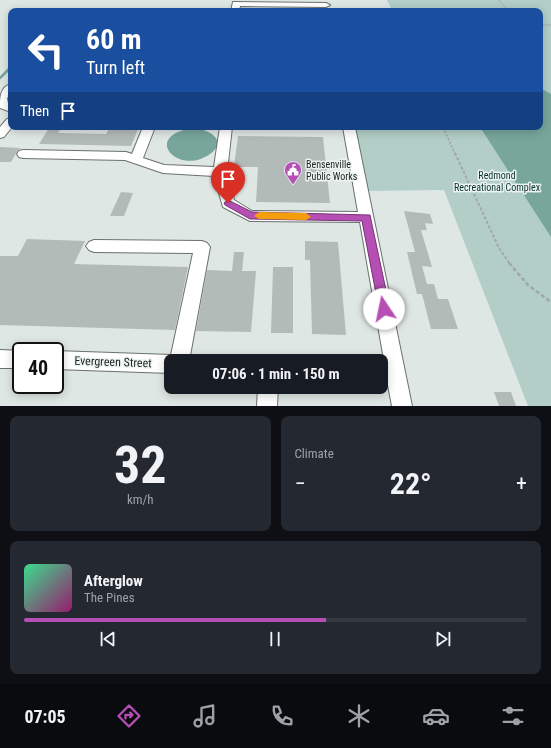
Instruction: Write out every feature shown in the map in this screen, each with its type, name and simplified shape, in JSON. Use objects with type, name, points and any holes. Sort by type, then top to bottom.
[{"type":"street","points":[[235,8],[236,4],[314,8],[326,5]]},
{"type":"street","points":[[8,90],[2,98],[3,105],[8,108]]},
{"type":"street","points":[[0,134],[8,125]]},
{"type":"street","points":[[136,160],[148,130]]},
{"type":"street","points":[[226,130],[220,172],[228,203],[250,216],[366,217]]},
{"type":"street","points":[[350,130],[366,217],[386,354]]},
{"type":"street","points":[[23,154],[126,156],[163,169],[220,172]]},
{"type":"street","points":[[94,246],[202,247],[180,354]]},
{"type":"street","points":[[0,359],[12,359]]},
{"type":"street","name":"Evergreen Street","points":[[64,360],[164,364]]},
{"type":"street","points":[[388,370],[402,406]]},
{"type":"street","points":[[267,406],[268,394]]},
{"type":"path","points":[[499,0],[506,8]]},
{"type":"path","points":[[444,130],[498,248],[510,266],[522,279],[551,302]]},
{"type":"green space","name":"Redmond Recreational Complex","points":[[387,0],[551,0],[551,406],[528,406],[444,190],[365,191],[355,130],[543,130],[543,8],[391,8]]},
{"type":"shaded area","points":[[543,90],[551,94],[551,237],[482,130],[543,130]]},
{"type":"shaded area","points":[[186,130],[202,130],[214,136],[217,140],[217,144],[215,149],[210,154],[198,160],[186,161],[177,158],[170,152],[167,145],[169,138],[178,132]]},
{"type":"building","points":[[48,130],[60,130],[58,133],[106,134],[108,130],[138,130],[131,146],[39,144]]},
{"type":"building","name":"Bensenville Public Works","points":[[238,136],[323,137],[330,203],[256,202],[258,167],[234,167]]},
{"type":"building","points":[[0,147],[21,148],[18,150],[11,162],[0,162]]},
{"type":"building","points":[[121,192],[133,193],[124,216],[110,216]]},
{"type":"building","points":[[404,211],[430,214],[433,224],[425,223],[427,230],[421,230],[432,267],[422,266],[427,284],[434,284],[438,299],[448,299],[458,329],[431,329],[422,294],[417,294],[407,252],[415,252]]},
{"type":"building","points":[[27,239],[85,241],[74,264],[188,267],[175,330],[0,325],[0,256],[18,256]]},
{"type":"building","points":[[305,241],[338,242],[346,335],[312,334],[310,260],[305,260]]},
{"type":"building","points":[[234,252],[244,252],[242,271],[256,271],[251,332],[196,331],[207,270],[232,271]]},
{"type":"building","points":[[273,267],[293,267],[293,333],[271,333]]},
{"type":"building","points":[[494,392],[511,392],[516,406],[499,406]]},
{"type":"waterway","points":[[0,78],[8,70]]},
{"type":"slow traffic","points":[[259,216],[306,217]]},
{"type":"place","name":"Bensenville Public Works","points":[[293,185]]},
{"type":"route","points":[[228,203],[250,216],[366,217],[384,309]]}]
